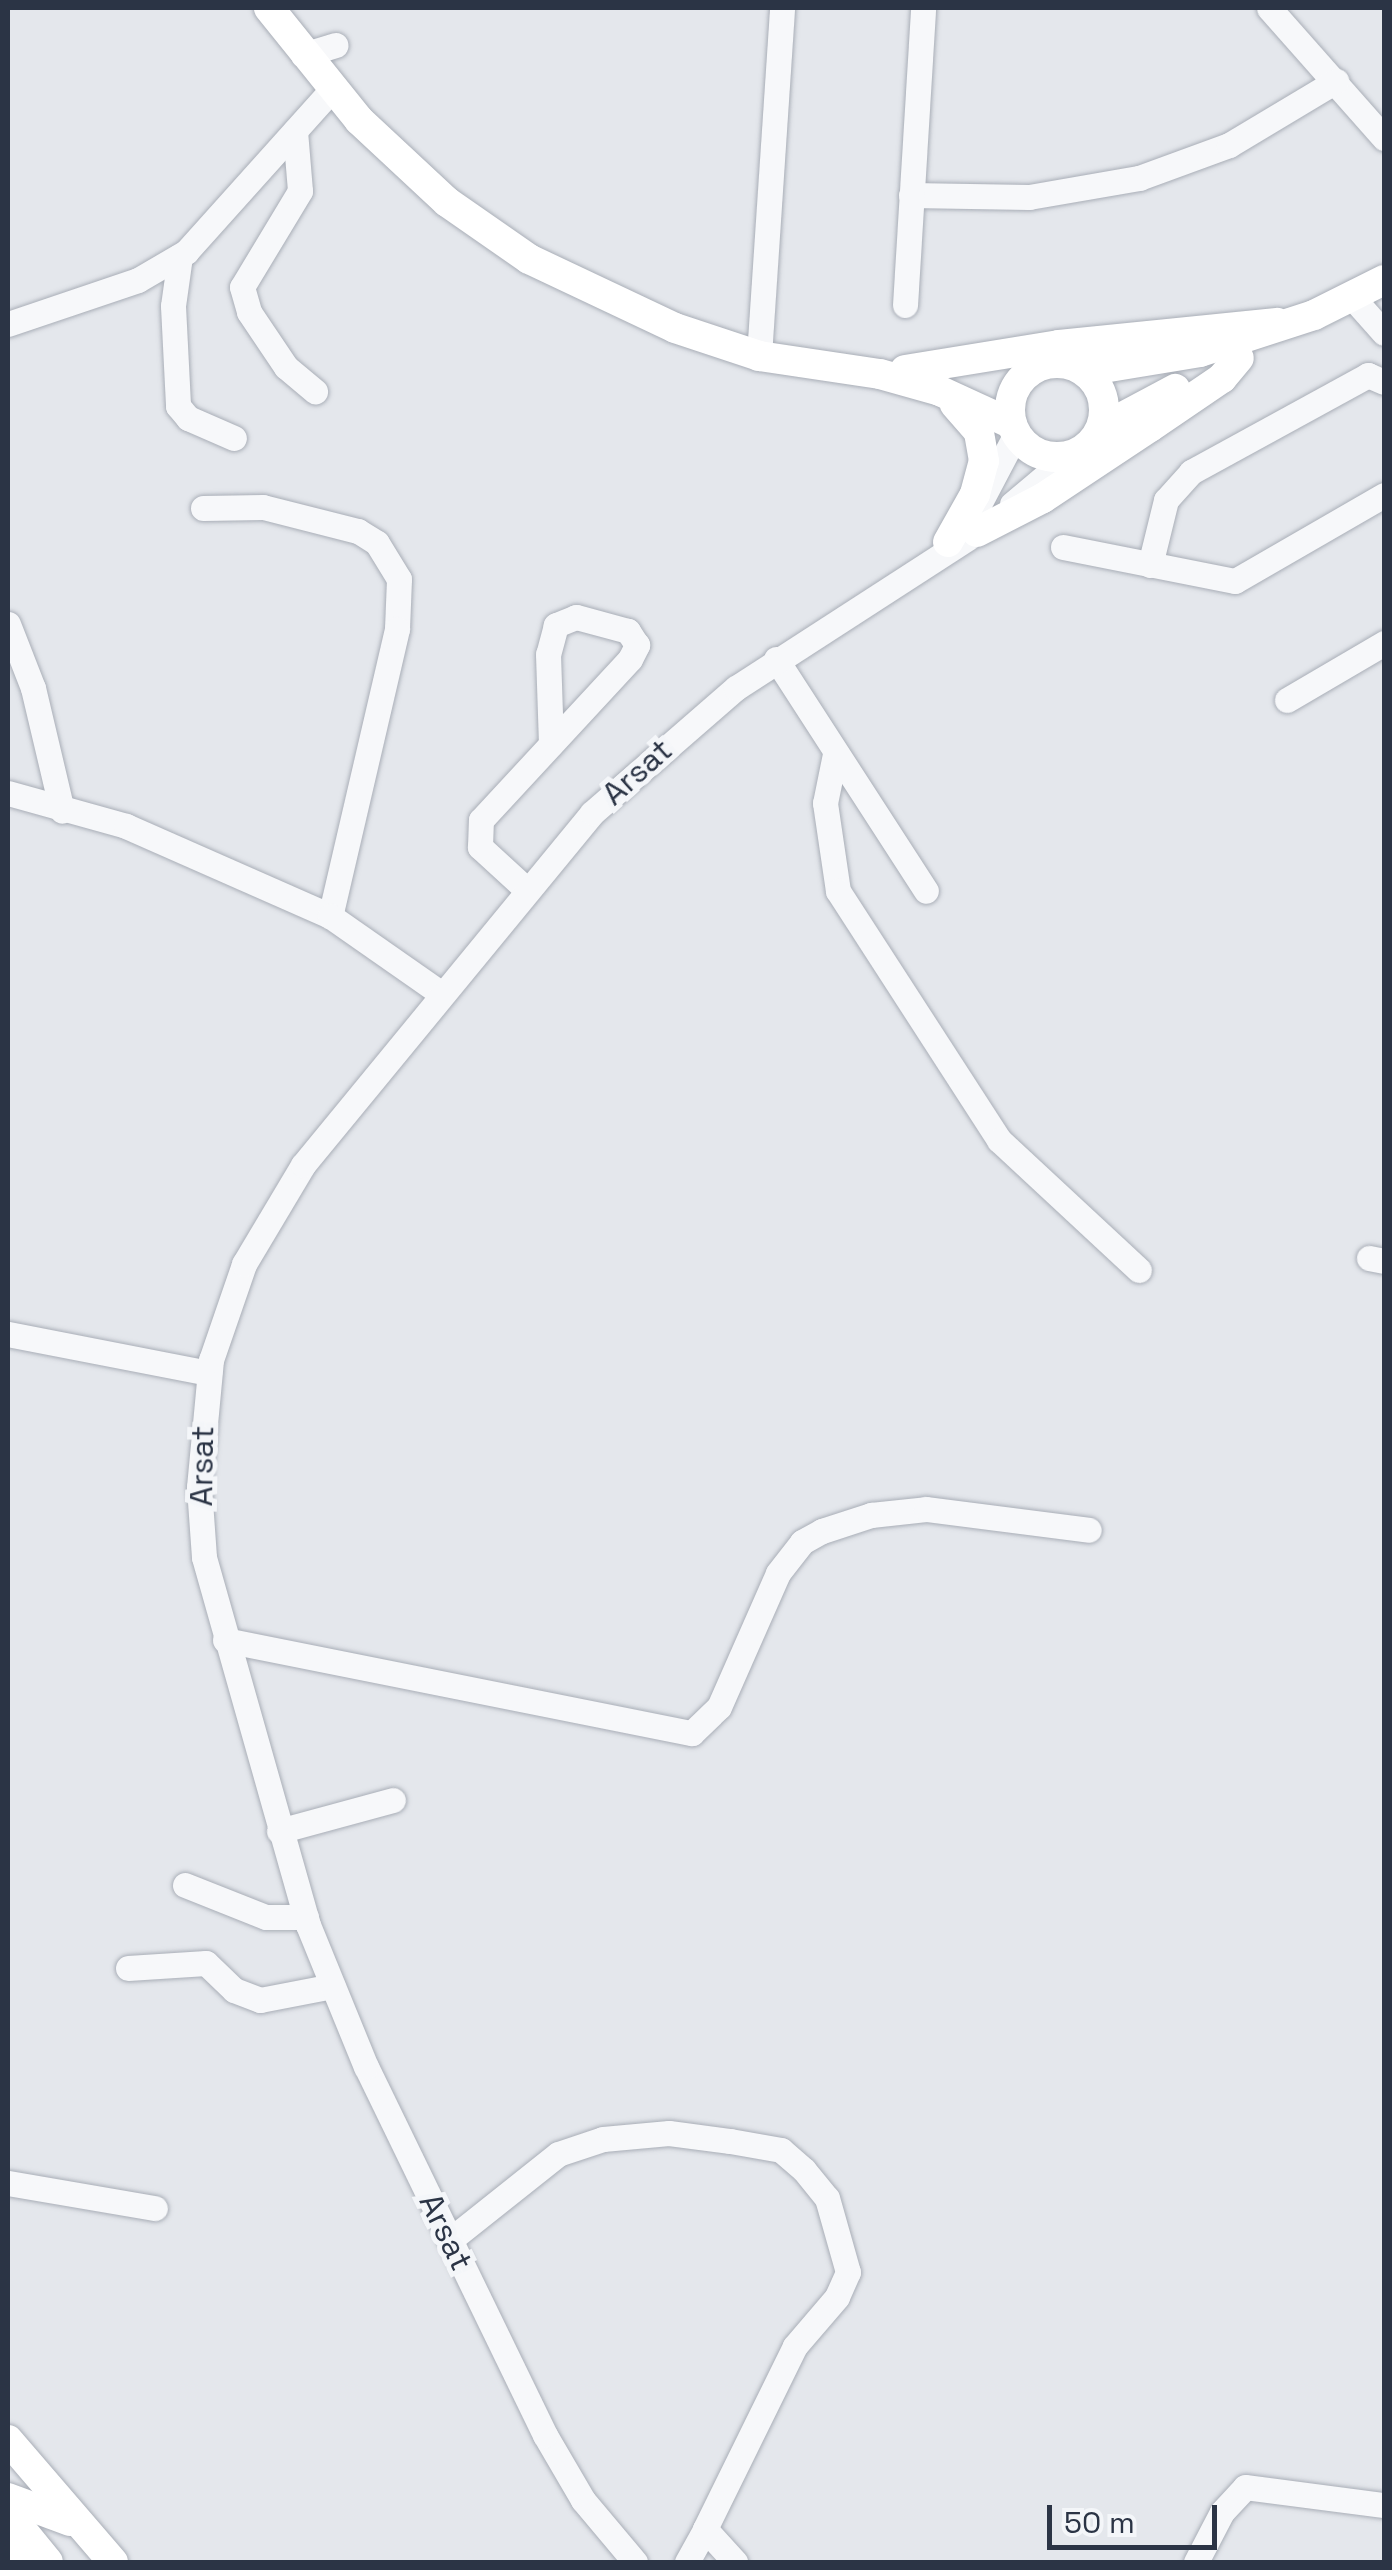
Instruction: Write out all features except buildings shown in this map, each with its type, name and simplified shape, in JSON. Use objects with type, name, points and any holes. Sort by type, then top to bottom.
[{"type":"main road","points":[[269,8],[332,90],[448,202],[529,260],[596,296],[759,356],[892,372],[1027,372],[1057,363],[1085,371],[1200,352],[1277,323],[1314,314]]},
{"type":"main road","points":[[892,372],[940,391],[1014,429],[1039,454],[1069,456],[1102,428],[1384,280]]},
{"type":"main road","points":[[892,372],[1059,345],[1277,323]]},
{"type":"main road","points":[[977,532],[1043,498],[1222,378],[1239,358]]},
{"type":"main road","points":[[1085,371],[1103,397],[1102,428]]},
{"type":"main road","points":[[1014,429],[1014,390],[1027,372]]},
{"type":"main road","points":[[940,391],[972,419],[984,461],[975,494],[948,542]]},
{"type":"main road","points":[[8,2440],[113,2562]]},
{"type":"main road","points":[[8,2498],[79,2526]]},
{"type":"main road","points":[[8,2513],[48,2562]]},
{"type":"main road","points":[[8,2552],[32,2562]]},
{"type":"street","points":[[759,356],[782,8]]},
{"type":"street","points":[[906,305],[923,8]]},
{"type":"street","points":[[1269,8],[1384,138]]},
{"type":"street","points":[[303,55],[334,45]]},
{"type":"street","points":[[910,196],[1028,197],[1139,178],[1229,145],[1336,81]]},
{"type":"street","points":[[8,324],[138,280],[180,256],[332,90]]},
{"type":"street","points":[[295,130],[300,191],[242,288],[249,312],[286,367],[315,391]]},
{"type":"street","points":[[180,256],[174,306],[178,406],[234,438]]},
{"type":"street","points":[[1352,298],[1384,334]]},
{"type":"street","points":[[1150,565],[1166,500],[1192,472],[1368,376],[1384,382]]},
{"type":"street","points":[[923,566],[990,492],[1014,429]]},
{"type":"street","points":[[923,566],[977,532],[1069,456]]},
{"type":"street","points":[[1063,547],[1235,581],[1384,495]]},
{"type":"street","points":[[203,508],[263,508],[358,532],[377,543],[399,579],[398,628],[330,916]]},
{"type":"street","name":"Arsat","points":[[635,2562],[564,2468],[450,2240],[333,1986],[306,1917],[224,1640],[204,1556],[199,1488],[209,1372],[224,1310],[271,1216],[439,992],[592,814],[692,722],[776,660],[923,566]]},
{"type":"street","points":[[527,890],[480,847],[481,820],[630,659],[637,644],[628,632],[576,617],[556,625],[548,654],[551,744]]},
{"type":"street","points":[[8,624],[33,688],[62,811]]},
{"type":"street","points":[[1287,700],[1384,643]]},
{"type":"street","points":[[776,660],[926,891]]},
{"type":"street","points":[[835,754],[825,803],[838,891],[999,1140],[1139,1270]]},
{"type":"street","points":[[8,793],[126,826],[330,916],[439,992]]},
{"type":"street","points":[[8,1334],[209,1372]]},
{"type":"street","points":[[224,1640],[692,1733],[718,1708],[778,1572],[802,1542],[822,1531],[871,1515],[926,1509],[1090,1530]]},
{"type":"street","points":[[278,1830],[393,1800]]},
{"type":"street","points":[[185,1885],[266,1917],[306,1917]]},
{"type":"street","points":[[128,1968],[206,1963],[234,1990],[260,2000],[333,1986]]},
{"type":"street","points":[[450,2240],[558,2154],[604,2139],[670,2132],[781,2150],[828,2198],[848,2272],[837,2297],[795,2346],[688,2562]]},
{"type":"street","points":[[8,2183],[155,2208]]},
{"type":"street","points":[[1196,2562],[1222,2512],[1245,2487],[1384,2504]]},
{"type":"street","points":[[705,2530],[735,2562]]}]
